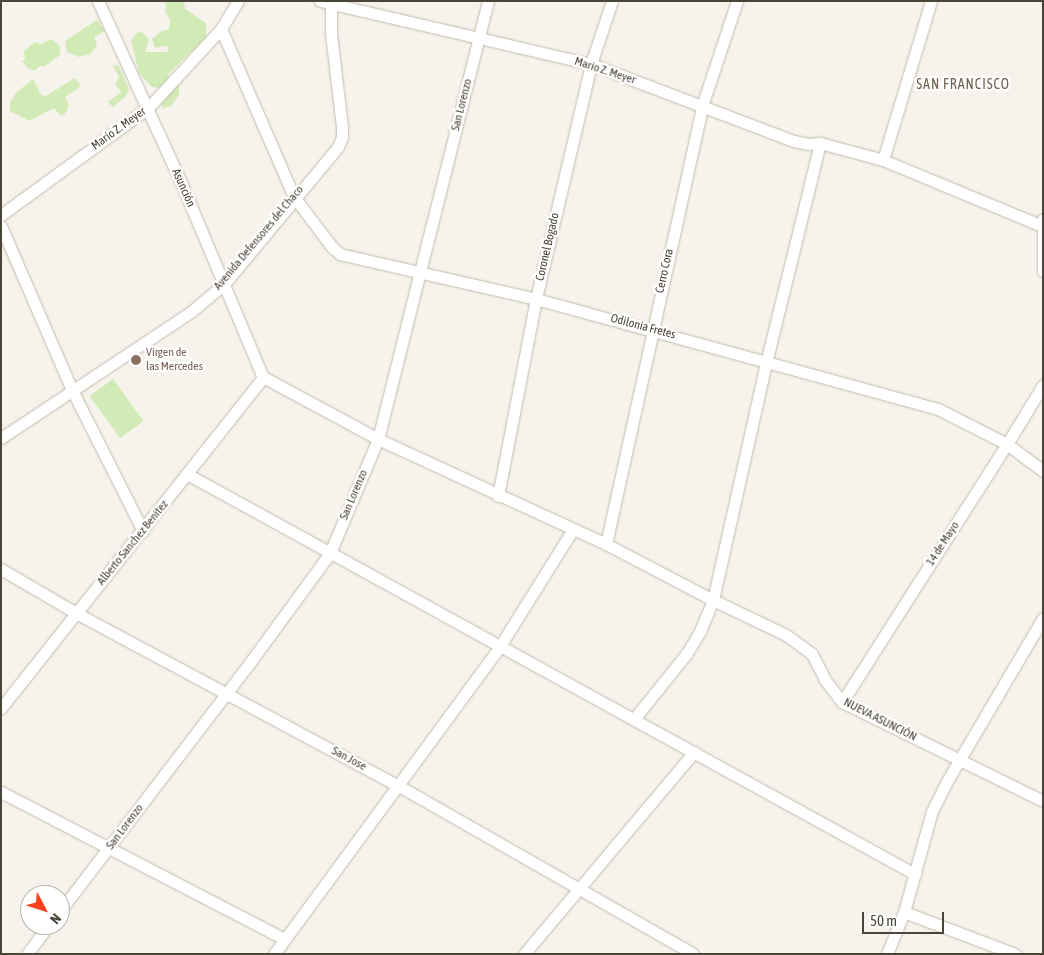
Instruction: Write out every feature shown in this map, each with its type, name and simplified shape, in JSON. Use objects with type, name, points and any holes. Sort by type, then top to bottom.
[{"type":"street","name":"Asunción","points":[[98,1],[148,108],[225,283],[263,377]]},
{"type":"street","name":"Mario Z. Meyer","points":[[1,215],[148,108],[221,29],[238,1]]},
{"type":"street","name":"San Lorenzo","points":[[70,898],[227,693],[330,552],[378,439],[488,1]]},
{"type":"street","name":"Coronel Bogado","points":[[498,496],[536,299],[591,64],[612,1]]},
{"type":"street","name":"Cerro Cora","points":[[606,544],[702,106],[737,1]]},
{"type":"street","points":[[883,160],[931,1]]},
{"type":"street","name":"Mario Z. Meyer","points":[[327,2],[591,64],[794,140],[808,144],[820,143],[883,160],[1042,226]]},
{"type":"street","name":"Avenida Defensores del Chaco","points":[[1,438],[192,311],[225,283],[338,147],[342,137],[327,2]]},
{"type":"street","name":"Odilonia Fretes","points":[[221,29],[294,198],[332,248],[340,254],[536,299],[652,329],[766,363],[938,409],[1007,444],[1043,471]]},
{"type":"street","points":[[634,719],[687,653],[700,631],[713,600],[766,363],[820,143]]},
{"type":"street","points":[[1043,219],[1043,271]]},
{"type":"street","points":[[1,226],[72,390],[143,531]]},
{"type":"street","name":"NUEVA ASUNCIÓN","points":[[263,377],[378,439],[498,496],[606,544],[713,600],[786,635],[812,654],[825,680],[842,702],[1043,801]]},
{"type":"street","name":"Alberto Sanchez Benitez","points":[[1,708],[263,377]]},
{"type":"street","name":"14 de Mayo","points":[[842,702],[1043,385]]},
{"type":"street","points":[[187,474],[915,874]]},
{"type":"street","points":[[274,954],[500,646],[573,529]]},
{"type":"street","name":"San Jose","points":[[1,569],[76,613],[399,786],[693,954]]},
{"type":"street","points":[[887,954],[904,912],[932,811],[1043,618]]},
{"type":"street","points":[[524,954],[694,752]]},
{"type":"street","points":[[1,792],[285,939]]},
{"type":"street","points":[[904,912],[1015,954]]},
{"type":"street","points":[[27,954],[41,935]]},
{"type":"green space","points":[[166,1],[184,1],[185,9],[206,23],[206,37],[169,73],[166,84],[179,85],[179,95],[171,106],[163,108],[159,99],[162,88],[152,87],[139,73],[131,41],[136,33],[142,32],[149,39],[145,52],[167,52],[169,47],[155,48],[152,39],[160,32],[169,29],[170,20],[165,12]]},
{"type":"green space","points":[[97,20],[105,31],[94,37],[97,46],[90,54],[79,57],[67,52],[65,41]]},
{"type":"green space","points":[[51,39],[60,46],[60,55],[45,66],[40,66],[34,71],[28,68],[22,61],[25,59],[24,51],[35,42],[41,44]]},
{"type":"green space","points":[[118,65],[129,89],[125,97],[113,107],[108,102],[121,92],[115,84],[119,77],[113,66]]},
{"type":"green space","points":[[75,78],[81,86],[65,97],[69,106],[64,115],[60,115],[54,108],[29,121],[10,111],[10,102],[17,92],[33,79],[41,95],[46,96]]},
{"type":"green space","points":[[113,379],[144,421],[120,438],[90,396]]},
{"type":"place","name":"Virgen de las Mercedes","points":[[136,360]]},
{"type":"district","name":"SAN FRANCISCO","points":[[963,84]]}]
